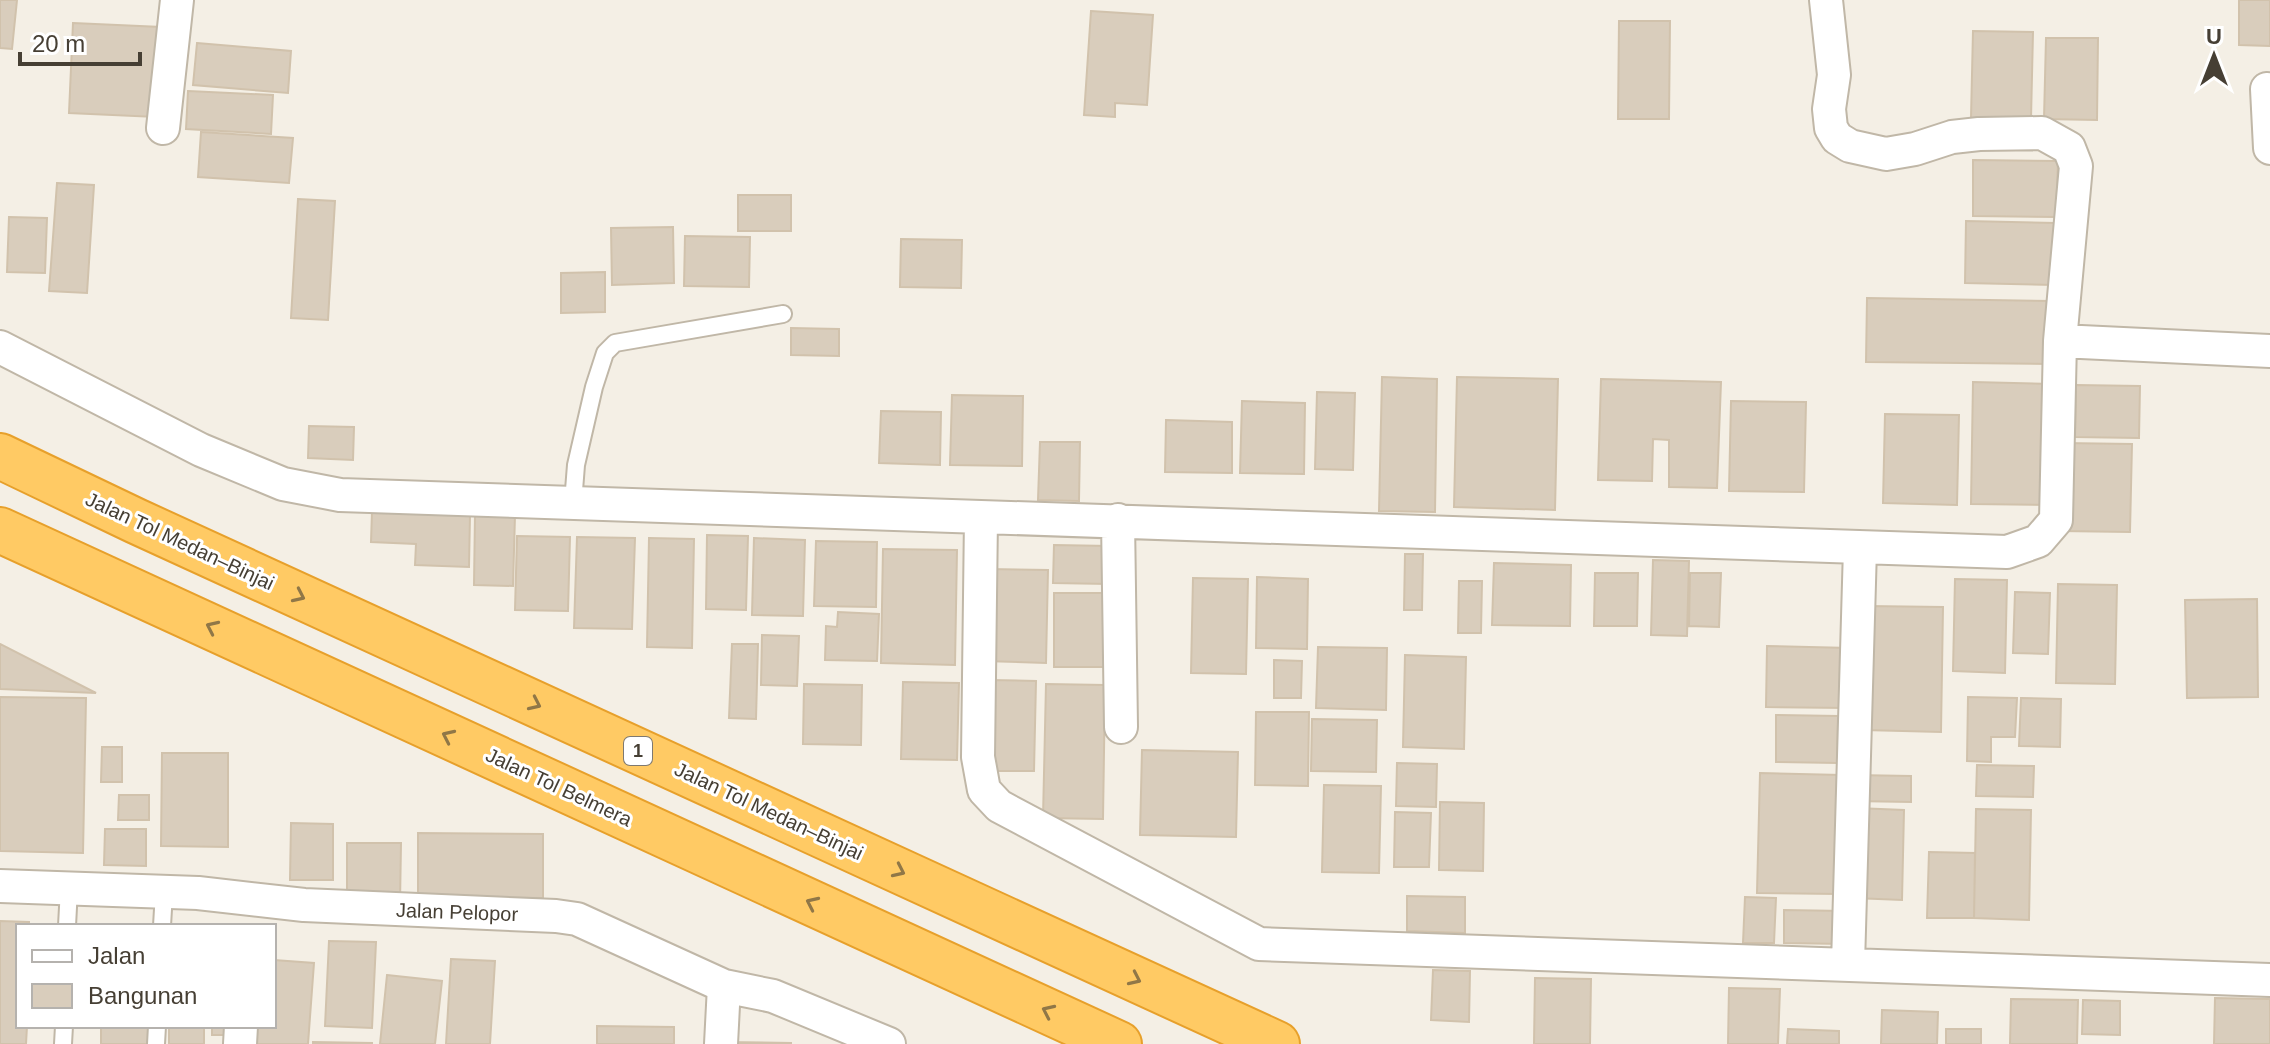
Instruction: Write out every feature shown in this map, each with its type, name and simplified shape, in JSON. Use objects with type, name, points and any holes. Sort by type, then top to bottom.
[{"type":"highway","name":"Jalan Tol Medan–Binjai","points":[[0,456],[150,528],[1277,1044]]},
{"type":"highway","name":"Jalan Tol Belmera","points":[[0,530],[1119,1044]]},
{"type":"street","points":[[163,128],[177,0]]},
{"type":"street","points":[[0,347],[201,450],[283,484],[340,495],[2007,552],[2038,541],[2056,520],[2060,341],[2076,166],[2069,148],[2042,133],[1952,137],[1886,154],[1850,146],[1837,138],[1831,128],[1829,109],[1834,75],[1826,0]]},
{"type":"street","points":[[2267,89],[2270,148]]},
{"type":"street","points":[[2060,341],[2270,351]]},
{"type":"street","points":[[981,517],[978,757],[984,790],[999,806],[1254,943],[2270,980]]},
{"type":"street","points":[[1118,520],[1121,727]]},
{"type":"street","points":[[1848,964],[1860,548]]},
{"type":"street","name":"Jalan Pelopor","points":[[0,886],[164,892],[246,912],[304,905],[577,919],[724,986],[773,996],[889,1044]]},
{"type":"street","points":[[721,1044],[724,986]]},
{"type":"lane","points":[[573,503],[576,465],[594,387],[605,353],[615,343],[783,314]]},
{"type":"lane","points":[[67,924],[69,888]]},
{"type":"lane","points":[[162,924],[164,892]]},
{"type":"building","points":[[0,0],[17,0],[12,49],[0,48]]},
{"type":"building","points":[[2239,0],[2270,0],[2270,46],[2239,45]]},
{"type":"building","points":[[1091,11],[1153,15],[1147,105],[1115,103],[1115,117],[1084,115]]},
{"type":"building","points":[[1619,21],[1670,21],[1669,119],[1618,119]]},
{"type":"building","points":[[73,23],[161,27],[156,117],[69,113]]},
{"type":"building","points":[[1973,31],[2033,32],[2031,119],[1971,118]]},
{"type":"building","points":[[2046,38],[2098,38],[2097,120],[2044,119]]},
{"type":"building","points":[[197,43],[291,51],[288,93],[193,85]]},
{"type":"building","points":[[188,91],[273,95],[271,134],[186,129]]},
{"type":"building","points":[[201,132],[293,138],[289,183],[198,177]]},
{"type":"building","points":[[1973,160],[2058,161],[2056,217],[1973,216]]},
{"type":"building","points":[[57,183],[94,185],[87,293],[49,291]]},
{"type":"building","points":[[738,195],[791,195],[791,231],[738,231]]},
{"type":"building","points":[[298,199],[335,201],[328,320],[291,318]]},
{"type":"building","points":[[9,217],[47,218],[45,273],[7,272]]},
{"type":"building","points":[[1966,221],[2055,223],[2054,285],[1965,283]]},
{"type":"building","points":[[673,227],[674,283],[612,285],[611,228]]},
{"type":"building","points":[[685,236],[750,237],[749,287],[684,286]]},
{"type":"building","points":[[901,239],[962,240],[961,288],[900,287]]},
{"type":"building","points":[[605,272],[605,312],[561,313],[561,273]]},
{"type":"building","points":[[1867,298],[2051,301],[2050,364],[1866,362]]},
{"type":"building","points":[[791,328],[839,329],[839,356],[791,355]]},
{"type":"building","points":[[1382,377],[1437,379],[1435,512],[1379,511]]},
{"type":"building","points":[[1457,377],[1558,379],[1555,510],[1454,507]]},
{"type":"building","points":[[1601,379],[1721,382],[1717,488],[1669,487],[1669,440],[1653,439],[1652,481],[1598,480]]},
{"type":"building","points":[[1973,382],[2052,384],[2050,505],[1971,504]]},
{"type":"building","points":[[2076,385],[2140,386],[2139,438],[2075,437]]},
{"type":"building","points":[[1317,392],[1355,393],[1353,470],[1315,469]]},
{"type":"building","points":[[952,395],[1023,396],[1022,466],[950,465]]},
{"type":"building","points":[[1242,401],[1305,403],[1304,474],[1240,473]]},
{"type":"building","points":[[1731,401],[1806,402],[1804,492],[1729,491]]},
{"type":"building","points":[[881,411],[941,412],[940,465],[879,463]]},
{"type":"building","points":[[1885,414],[1959,415],[1957,505],[1883,503]]},
{"type":"building","points":[[1166,420],[1232,422],[1232,473],[1165,472]]},
{"type":"building","points":[[309,426],[354,427],[353,460],[308,458]]},
{"type":"building","points":[[1040,442],[1080,442],[1079,501],[1038,500]]},
{"type":"building","points":[[2063,443],[2132,444],[2130,532],[2061,531]]},
{"type":"building","points":[[372,512],[470,515],[469,567],[415,565],[416,544],[371,542]]},
{"type":"building","points":[[475,514],[515,515],[513,586],[474,585]]},
{"type":"building","points":[[707,535],[748,536],[746,610],[706,609]]},
{"type":"building","points":[[517,536],[570,537],[568,611],[515,610]]},
{"type":"building","points":[[577,537],[635,538],[632,629],[574,628]]},
{"type":"building","points":[[649,538],[694,539],[692,648],[647,647]]},
{"type":"building","points":[[754,538],[805,540],[803,616],[752,615]]},
{"type":"building","points":[[816,541],[877,542],[876,607],[814,606]]},
{"type":"building","points":[[1054,545],[1110,546],[1109,584],[1053,583]]},
{"type":"building","points":[[883,549],[957,550],[955,665],[881,663]]},
{"type":"building","points":[[1405,554],[1423,554],[1422,610],[1404,610]]},
{"type":"building","points":[[1653,560],[1689,561],[1687,636],[1651,635]]},
{"type":"building","points":[[1494,563],[1571,565],[1570,626],[1492,625]]},
{"type":"building","points":[[986,569],[1048,570],[1046,663],[984,661]]},
{"type":"building","points":[[1595,573],[1638,573],[1637,626],[1594,626]]},
{"type":"building","points":[[1690,573],[1721,573],[1719,627],[1689,626]]},
{"type":"building","points":[[1257,577],[1308,579],[1307,649],[1256,648]]},
{"type":"building","points":[[1193,578],[1248,579],[1246,674],[1191,673]]},
{"type":"building","points":[[1955,579],[2007,580],[2005,673],[1953,671]]},
{"type":"building","points":[[1459,581],[1482,581],[1481,633],[1458,633]]},
{"type":"building","points":[[2058,584],[2117,585],[2115,684],[2056,683]]},
{"type":"building","points":[[2015,592],[2050,593],[2048,654],[2013,653]]},
{"type":"building","points":[[1054,593],[1109,593],[1109,667],[1054,667]]},
{"type":"building","points":[[2257,599],[2258,697],[2187,698],[2185,600]]},
{"type":"building","points":[[1867,606],[1943,607],[1941,732],[1864,730]]},
{"type":"building","points":[[838,612],[879,614],[877,661],[825,660],[826,626],[837,627]]},
{"type":"building","points":[[762,635],[799,636],[797,686],[761,685]]},
{"type":"building","points":[[0,644],[96,693],[0,689]]},
{"type":"building","points":[[732,644],[758,644],[756,719],[729,718]]},
{"type":"building","points":[[1767,646],[1850,648],[1848,708],[1766,707]]},
{"type":"building","points":[[1318,647],[1387,648],[1386,710],[1316,708]]},
{"type":"building","points":[[1405,655],[1466,657],[1464,749],[1403,747]]},
{"type":"building","points":[[1274,660],[1302,661],[1301,698],[1274,698]]},
{"type":"building","points":[[989,680],[1036,681],[1034,771],[987,771]]},
{"type":"building","points":[[903,682],[959,683],[957,760],[901,759]]},
{"type":"building","points":[[804,684],[862,685],[861,745],[803,744]]},
{"type":"building","points":[[1046,684],[1105,685],[1103,819],[1043,818]]},
{"type":"building","points":[[0,697],[86,698],[83,853],[0,851]]},
{"type":"building","points":[[1968,697],[2017,698],[2015,737],[1991,737],[1991,762],[1967,761]]},
{"type":"building","points":[[2021,698],[2061,699],[2060,747],[2019,746]]},
{"type":"building","points":[[1256,712],[1309,712],[1308,786],[1255,785]]},
{"type":"building","points":[[1776,715],[1838,716],[1837,763],[1776,762]]},
{"type":"building","points":[[1312,719],[1377,720],[1376,772],[1311,771]]},
{"type":"building","points":[[102,747],[122,747],[122,782],[101,782]]},
{"type":"building","points":[[1142,750],[1238,752],[1236,837],[1140,835]]},
{"type":"building","points":[[162,753],[228,753],[228,847],[161,846]]},
{"type":"building","points":[[1397,763],[1437,764],[1436,807],[1396,806]]},
{"type":"building","points":[[1977,765],[2034,766],[2033,797],[1976,796]]},
{"type":"building","points":[[1760,773],[1841,775],[1838,894],[1757,893]]},
{"type":"building","points":[[1854,775],[1911,776],[1911,802],[1853,801]]},
{"type":"building","points":[[1324,785],[1381,786],[1379,873],[1322,872]]},
{"type":"building","points":[[119,795],[149,795],[149,820],[118,820]]},
{"type":"building","points":[[1440,802],[1484,803],[1483,871],[1439,870]]},
{"type":"building","points":[[1856,808],[1904,810],[1902,900],[1854,898]]},
{"type":"building","points":[[1976,809],[2031,810],[2029,920],[1974,918]]},
{"type":"building","points":[[1395,812],[1431,813],[1429,867],[1394,867]]},
{"type":"building","points":[[291,823],[333,824],[333,880],[290,880]]},
{"type":"building","points":[[105,829],[146,829],[146,866],[104,865]]},
{"type":"building","points":[[418,833],[543,834],[543,898],[418,897]]},
{"type":"building","points":[[347,843],[401,843],[400,904],[347,904]]},
{"type":"building","points":[[1929,852],[1975,853],[1974,918],[1927,918]]},
{"type":"building","points":[[1407,896],[1465,897],[1465,933],[1407,931]]},
{"type":"building","points":[[1745,897],[1776,898],[1774,943],[1743,943]]},
{"type":"building","points":[[1784,910],[1844,911],[1844,944],[1784,943]]},
{"type":"building","points":[[0,921],[29,922],[16,924],[16,1028],[27,1028],[26,1044],[0,1044]]},
{"type":"building","points":[[329,941],[376,942],[372,1028],[325,1026]]},
{"type":"building","points":[[451,959],[495,961],[490,1044],[446,1044]]},
{"type":"building","points":[[276,960],[314,963],[308,1044],[247,1044],[249,1028],[276,1028]]},
{"type":"building","points":[[1433,970],[1470,971],[1469,1022],[1431,1020]]},
{"type":"building","points":[[387,975],[442,981],[435,1044],[380,1044]]},
{"type":"building","points":[[1535,978],[1591,979],[1590,1044],[1534,1044]]},
{"type":"building","points":[[1729,988],[1780,989],[1778,1044],[1728,1044]]},
{"type":"building","points":[[2215,998],[2270,999],[2270,1044],[2214,1044]]},
{"type":"building","points":[[2011,999],[2078,1000],[2077,1044],[2010,1044]]},
{"type":"building","points":[[2083,1000],[2120,1001],[2120,1035],[2082,1034]]},
{"type":"building","points":[[1882,1010],[1938,1012],[1937,1044],[1881,1044]]},
{"type":"building","points":[[597,1026],[674,1027],[674,1044],[597,1044]]},
{"type":"building","points":[[101,1028],[148,1028],[148,1044],[101,1044]]},
{"type":"building","points":[[169,1028],[204,1028],[204,1044],[169,1044]]},
{"type":"building","points":[[212,1028],[236,1028],[235,1035],[212,1035]]},
{"type":"building","points":[[1788,1029],[1839,1031],[1839,1044],[1787,1044]]},
{"type":"building","points":[[1946,1029],[1981,1029],[1981,1044],[1946,1044]]},
{"type":"building","points":[[372,1043],[372,1044],[313,1044]]},
{"type":"building","points":[[791,1043],[791,1044],[722,1044]]}]
